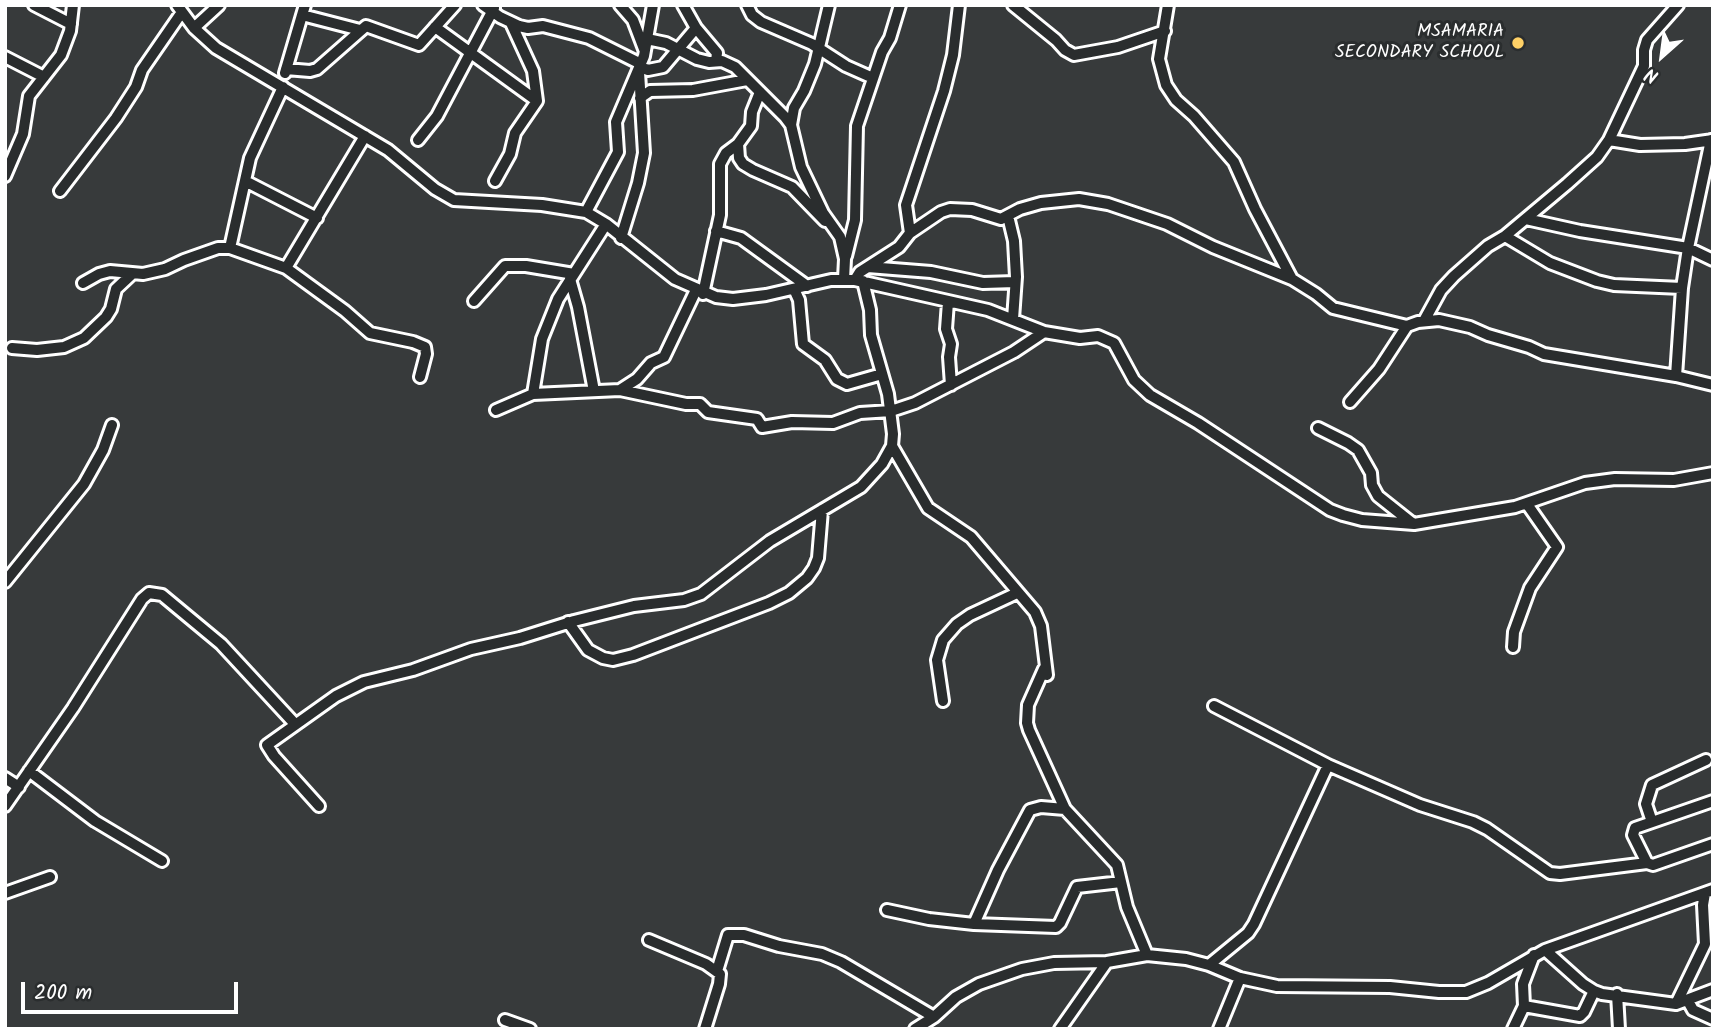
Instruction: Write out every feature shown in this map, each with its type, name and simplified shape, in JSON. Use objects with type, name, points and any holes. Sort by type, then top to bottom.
[{"type":"street","points":[[34,5],[71,24]]},
{"type":"street","points":[[6,171],[23,134],[29,96],[61,55],[71,24],[73,5]]},
{"type":"street","points":[[194,28],[219,5]]},
{"type":"street","points":[[286,69],[317,69],[360,30],[369,26],[419,45],[455,5]]},
{"type":"street","points":[[620,5],[633,20],[645,51]]},
{"type":"street","points":[[586,212],[618,152],[617,122],[645,51],[653,5]]},
{"type":"street","points":[[683,5],[695,27],[717,53],[716,61]]},
{"type":"street","points":[[418,140],[436,116],[490,7],[511,23],[523,28],[543,26],[589,38],[648,70],[663,67],[695,27],[692,5]]},
{"type":"street","points":[[747,5],[756,19],[819,48],[846,66],[873,78]]},
{"type":"street","points":[[829,5],[819,48],[806,86],[794,108],[791,125],[800,167],[840,237],[845,259],[870,310],[871,335],[891,411],[892,446],[928,508],[971,537],[1035,612],[1041,626],[1046,673],[1028,705],[1027,723],[1065,808],[1114,860],[1126,907],[1147,955]]},
{"type":"street","points":[[845,259],[855,220],[857,126],[900,5]]},
{"type":"street","points":[[910,233],[906,205],[944,91],[953,55],[959,5]]},
{"type":"street","points":[[1013,5],[1074,55],[1118,47],[1165,31]]},
{"type":"street","points":[[1168,5],[1159,59],[1169,91],[1234,162],[1292,279]]},
{"type":"street","points":[[1424,321],[1441,290],[1454,276],[1597,157],[1609,140],[1644,66],[1647,40],[1678,5]]},
{"type":"street","points":[[60,191],[116,118],[180,9],[194,28],[216,48],[388,150],[435,189],[454,200],[542,205],[586,212],[606,224],[657,267],[700,292],[733,299],[854,280],[988,310],[1044,332],[1080,338],[1097,336],[1111,341],[1134,380],[1150,396],[1214,433],[1330,510],[1362,520],[1414,524],[1527,504],[1585,482],[1615,479],[1674,480],[1713,473]]},
{"type":"street","points":[[230,248],[257,139],[281,86],[304,10],[360,30]]},
{"type":"street","points":[[495,181],[505,166],[515,133],[537,101],[533,71],[511,23]]},
{"type":"street","points":[[435,27],[537,101]]},
{"type":"street","points":[[647,39],[678,47],[697,59],[722,61],[734,67],[791,125]]},
{"type":"street","points":[[5,57],[44,77]]},
{"type":"street","points":[[621,238],[642,168],[644,134],[640,67]]},
{"type":"street","points":[[640,98],[650,91],[693,90],[747,80]]},
{"type":"street","points":[[620,390],[637,379],[651,363],[664,357],[700,292],[721,202],[720,164],[726,153],[738,144],[751,126],[752,112],[760,92]]},
{"type":"street","points":[[286,268],[365,136]]},
{"type":"street","points":[[1609,140],[1640,145],[1712,140],[1688,248],[1682,288],[1676,376]]},
{"type":"street","points":[[738,144],[738,153],[743,164],[792,187],[815,212],[831,224]]},
{"type":"street","points":[[245,181],[317,218]]},
{"type":"street","points":[[854,280],[860,272],[899,247],[910,233],[941,212],[950,209],[975,211],[996,219],[1041,203],[1079,199],[1103,203],[1152,218],[1213,247],[1292,279],[1333,308],[1407,326],[1439,320],[1470,327],[1556,356],[1676,376],[1713,385]]},
{"type":"street","points":[[1008,216],[1014,241],[1013,319]]},
{"type":"street","points":[[1525,219],[1580,231],[1688,248],[1713,260]]},
{"type":"street","points":[[533,394],[542,339],[558,299],[606,224]]},
{"type":"street","points":[[716,231],[741,238],[807,286]]},
{"type":"street","points":[[1505,236],[1550,263],[1597,281],[1614,285],[1682,288]]},
{"type":"street","points":[[83,283],[110,271],[132,274],[165,269],[199,254],[218,248],[230,248],[286,268],[345,311],[365,330],[425,346],[426,354],[420,377]]},
{"type":"street","points":[[474,301],[505,266],[526,266],[572,277]]},
{"type":"street","points":[[867,267],[931,272],[983,283],[1015,282]]},
{"type":"street","points":[[12,348],[37,350],[64,347],[84,338],[106,317],[116,289],[132,274]]},
{"type":"street","points":[[572,277],[594,391]]},
{"type":"street","points":[[794,289],[799,300],[803,344],[825,360],[837,379],[848,384],[882,374]]},
{"type":"street","points":[[948,302],[946,329],[951,344],[951,385]]},
{"type":"street","points":[[1350,402],[1379,369],[1407,326]]},
{"type":"street","points":[[496,410],[533,394],[620,390],[686,404],[699,404],[708,412],[757,419],[762,427],[792,422],[833,423],[860,413],[891,411],[915,403],[1014,352],[1044,332]]},
{"type":"street","points":[[5,582],[84,484],[103,450],[112,425]]},
{"type":"street","points":[[1318,428],[1358,450],[1371,473],[1378,496],[1414,524]]},
{"type":"street","points":[[318,806],[274,757],[267,745],[351,687],[568,622],[634,606],[684,600],[701,594],[746,557],[861,487],[892,446]]},
{"type":"street","points":[[1513,647],[1514,632],[1530,588],[1557,547],[1527,504]]},
{"type":"street","points":[[568,622],[588,650],[613,660],[633,655],[769,603],[789,593],[807,578],[814,568],[818,558],[822,510]]},
{"type":"street","points":[[5,806],[85,690],[142,599],[149,593],[162,595],[221,644],[295,724]]},
{"type":"street","points":[[943,701],[937,660],[943,640],[957,624],[970,615],[1017,593]]},
{"type":"street","points":[[1214,706],[1328,765],[1420,805],[1473,822],[1550,873],[1647,863],[1653,865],[1713,844]]},
{"type":"street","points":[[1652,822],[1646,804],[1652,785],[1706,760]]},
{"type":"street","points":[[1209,965],[1248,933],[1254,924],[1328,765]]},
{"type":"street","points":[[29,771],[95,821],[162,861]]},
{"type":"street","points":[[5,778],[19,787]]},
{"type":"street","points":[[1647,863],[1633,835],[1635,828],[1713,801]]},
{"type":"street","points":[[974,924],[998,870],[1030,810],[1041,807],[1065,808]]},
{"type":"street","points":[[5,893],[50,877]]},
{"type":"street","points":[[887,910],[929,919],[974,924],[1056,927],[1077,887],[1121,882]]},
{"type":"street","points":[[915,1029],[934,1017],[956,997],[979,984],[1021,969],[1054,963],[1107,962],[1147,955],[1167,956],[1209,965],[1240,978],[1277,986],[1390,987],[1466,992],[1488,984],[1539,953],[1709,891]]},
{"type":"street","points":[[1682,1002],[1705,944],[1703,905],[1709,891]]},
{"type":"street","points":[[705,1029],[719,985],[717,971],[728,935],[744,935],[779,946],[822,954],[841,962],[934,1017]]},
{"type":"street","points":[[649,940],[717,971]]},
{"type":"street","points":[[1539,953],[1594,992],[1682,1002],[1713,990]]},
{"type":"street","points":[[1514,1029],[1524,1006],[1523,984],[1539,953]]},
{"type":"street","points":[[1060,1029],[1107,962]]},
{"type":"street","points":[[1219,1029],[1240,978]]},
{"type":"street","points":[[1524,1006],[1580,1016],[1594,992]]},
{"type":"street","points":[[1617,994],[1619,1029]]},
{"type":"street","points":[[1682,1002],[1713,1019]]},
{"type":"street","points":[[505,1020],[530,1029]]},
{"type":"place","name":"MSAMARIA SECONDARY SCHOOL","points":[[1518,43]]}]
